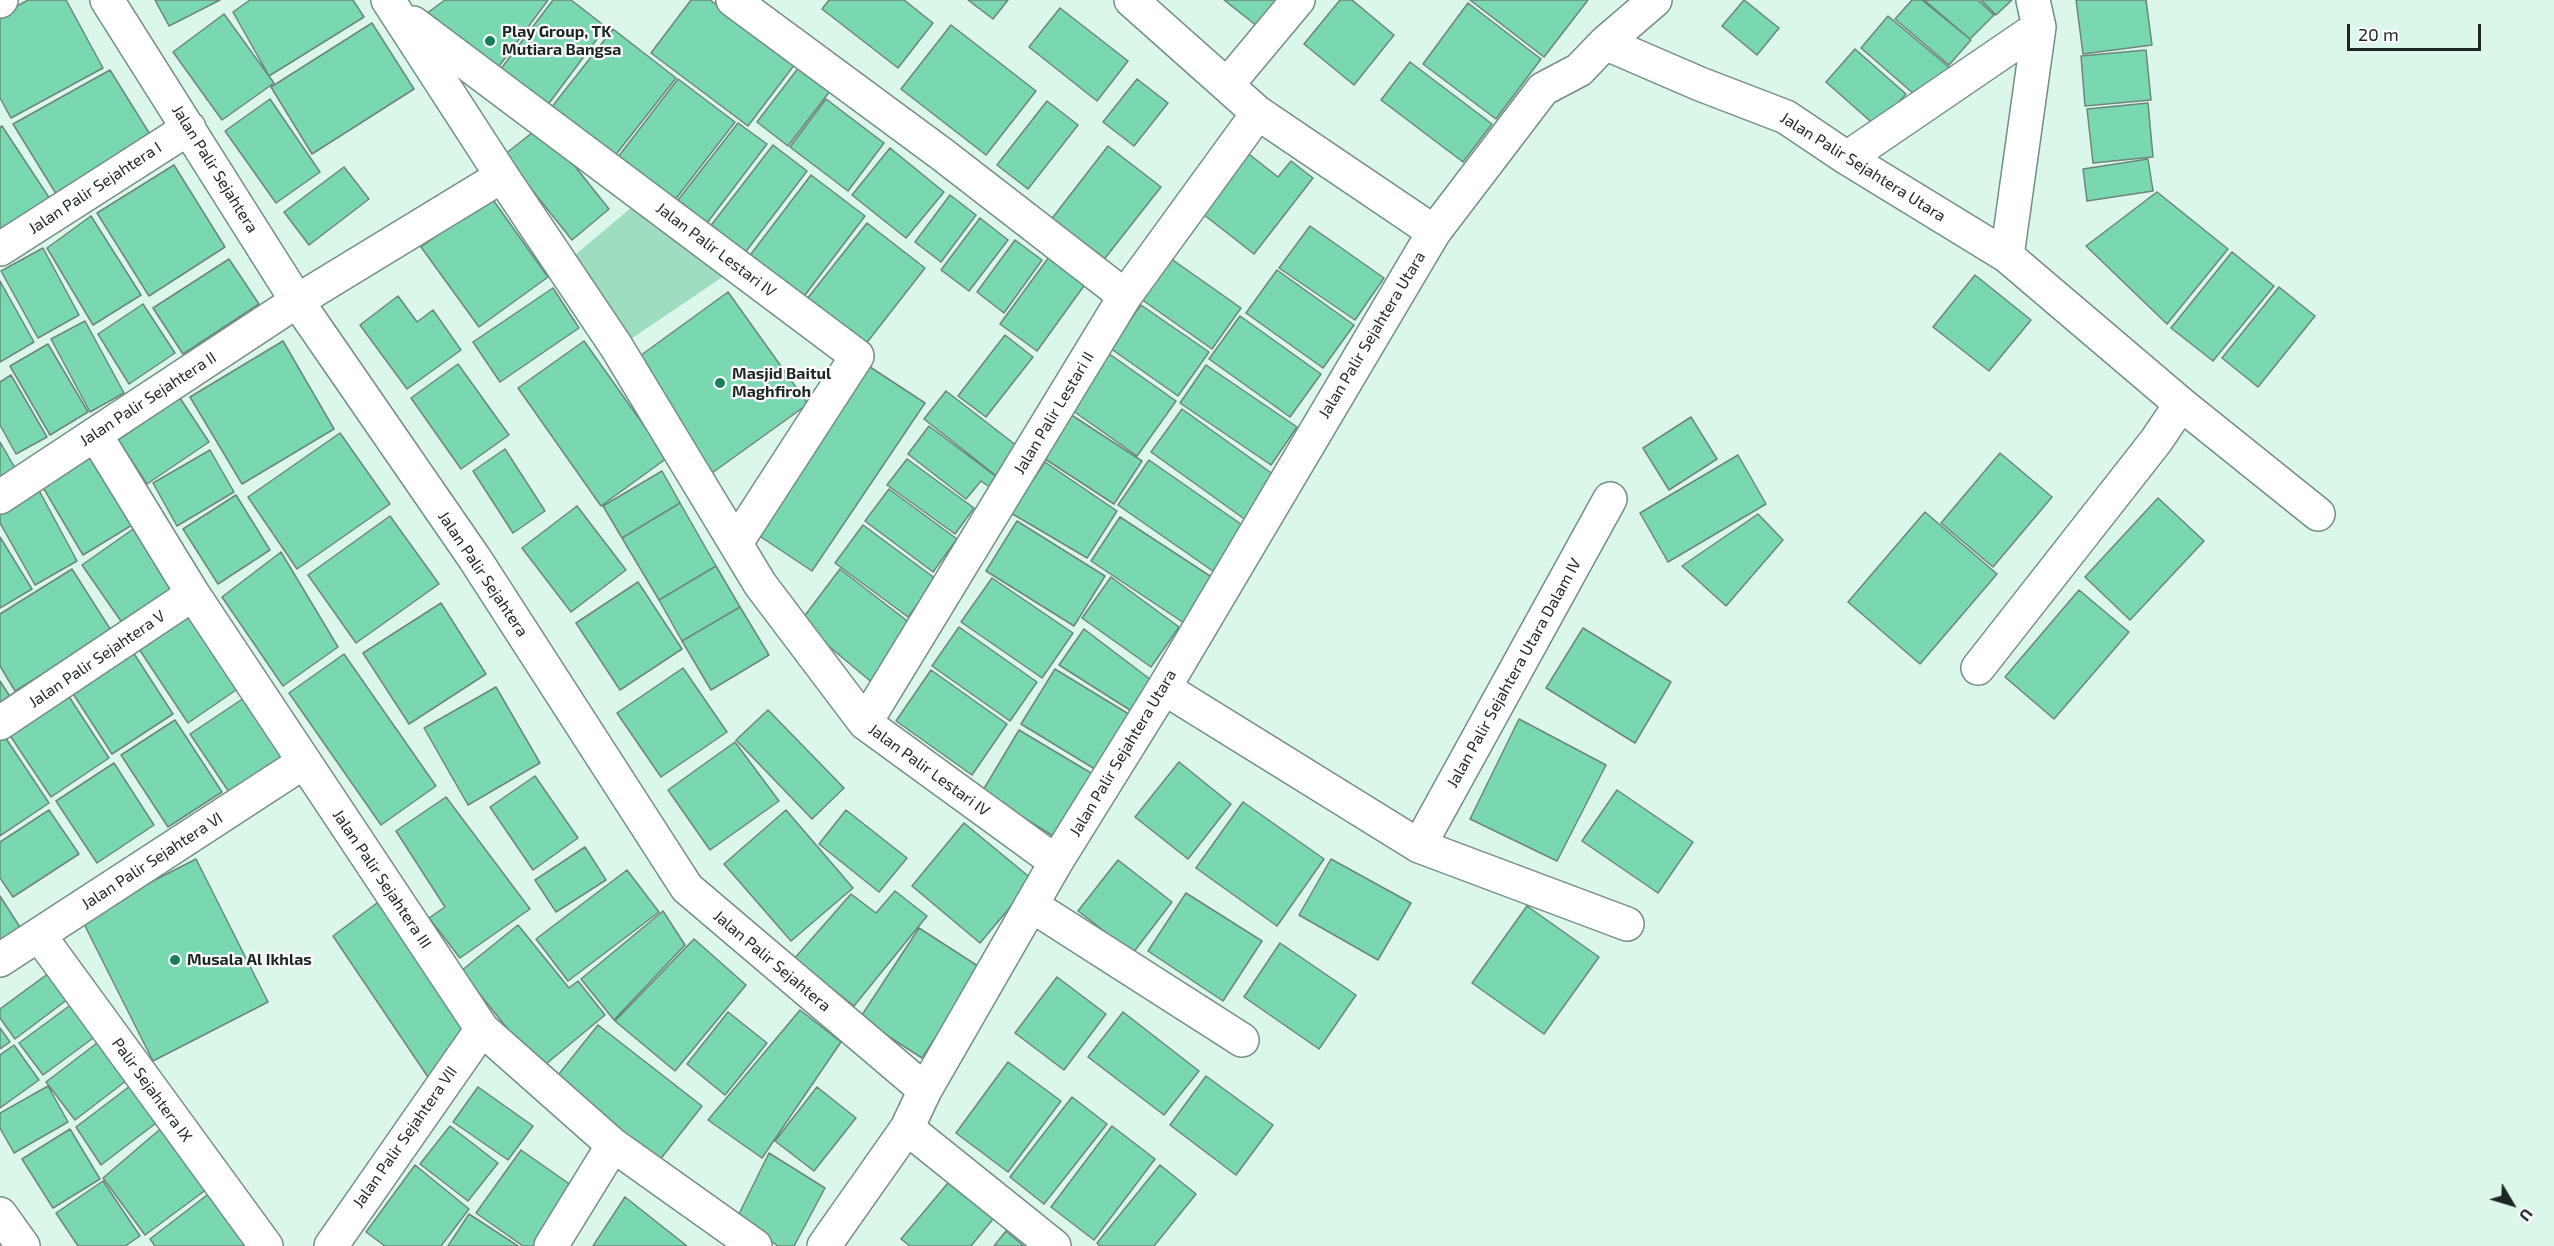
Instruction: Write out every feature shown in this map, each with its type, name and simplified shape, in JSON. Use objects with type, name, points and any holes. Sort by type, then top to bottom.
[{"type":"street","name":"Jalan Palir Sejahtera","points":[[107,0],[297,301],[475,559],[687,888],[925,1090]]},
{"type":"street","points":[[733,0],[943,155],[1125,296]]},
{"type":"street","points":[[1131,0],[1258,113],[1434,232]]},
{"type":"street","points":[[1227,85],[1298,0]]},
{"type":"street","points":[[1605,43],[1655,0]]},
{"type":"street","name":"Jalan Palir Lestari IV","points":[[398,3],[502,176],[616,346],[760,584],[865,723],[1056,862]]},
{"type":"street","name":"Jalan Palir Lestari IV","points":[[398,3],[857,356],[736,543]]},
{"type":"street","points":[[1847,158],[2036,13]]},
{"type":"street","points":[[2007,256],[2036,13]]},
{"type":"street","name":"Jalan Palir Sejahtera Utara","points":[[824,1246],[907,1128],[925,1090],[1056,862],[1164,688],[1434,232],[1543,89],[1579,70],[1605,43],[1700,84],[1786,117],[1847,158],[2007,256],[2181,404],[2318,514]]},
{"type":"street","name":"Jalan Palir Lestari II","points":[[865,723],[1125,296],[1258,113]]},
{"type":"street","name":"Jalan Palir Sejahtera I","points":[[0,249],[189,128]]},
{"type":"street","name":"Jalan Palir Sejahtera II","points":[[0,496],[297,301],[502,176]]},
{"type":"street","points":[[1978,668],[2156,441],[2181,404]]},
{"type":"street","name":"Jalan Palir Sejahtera III","points":[[95,434],[193,594],[482,1029],[613,1145],[755,1246]]},
{"type":"street","name":"Jalan Palir Sejahtera Utara Dalam IV","points":[[1419,846],[1610,499]]},
{"type":"street","name":"Jalan Palir Sejahtera V","points":[[0,723],[193,594]]},
{"type":"street","points":[[1164,688],[1419,846],[1627,924]]},
{"type":"street","name":"Jalan Palir Sejahtera VI","points":[[0,960],[304,762]]},
{"type":"street","points":[[1031,905],[1242,1040]]},
{"type":"street","name":"Palir Sejahtera IX","points":[[39,935],[266,1246]]},
{"type":"street","name":"Jalan Palir Sejahtera VII","points":[[331,1246],[482,1029]]},
{"type":"street","points":[[907,1128],[1054,1246]]},
{"type":"street","points":[[551,1246],[613,1145]]},
{"type":"street","points":[[0,1214],[24,1246]]},
{"type":"green space","points":[[639,201],[730,272],[622,345],[568,261]]},
{"type":"building","points":[[28,0],[66,0],[103,68],[11,118],[0,98],[0,15]]},
{"type":"building","points":[[155,0],[220,0],[169,26]]},
{"type":"building","points":[[250,0],[353,0],[364,17],[269,76],[233,12]]},
{"type":"building","name":"Play Group, TK Mutiara Bangsa","points":[[445,0],[548,0],[497,69],[426,14]]},
{"type":"building","points":[[553,0],[571,0],[606,27],[547,106],[500,70]]},
{"type":"building","points":[[691,0],[710,0],[795,64],[748,126],[651,53]]},
{"type":"building","points":[[829,0],[904,0],[933,23],[898,68],[822,9]]},
{"type":"building","points":[[968,0],[1008,0],[993,19]]},
{"type":"building","points":[[1224,0],[1277,0],[1257,26]]},
{"type":"building","points":[[1340,0],[1352,0],[1394,35],[1354,85],[1304,44]]},
{"type":"building","points":[[1470,0],[1588,0],[1544,57]]},
{"type":"building","points":[[1744,0],[1779,28],[1757,55],[1722,26]]},
{"type":"building","points":[[1912,0],[1922,0],[1971,40],[1949,65],[1895,19]]},
{"type":"building","points":[[1924,0],[1978,0],[1994,15],[1970,39]]},
{"type":"building","points":[[1981,0],[2012,0],[1996,15]]},
{"type":"building","points":[[2076,0],[2146,0],[2152,45],[2083,54]]},
{"type":"building","points":[[1468,3],[1541,59],[1496,119],[1423,64]]},
{"type":"building","points":[[1060,8],[1128,61],[1097,101],[1029,47]]},
{"type":"building","points":[[224,14],[274,83],[222,120],[173,52]]},
{"type":"building","points":[[1888,16],[1950,68],[1922,101],[1861,48]]},
{"type":"building","points":[[372,23],[414,89],[312,154],[271,87]]},
{"type":"building","points":[[951,25],[1036,91],[986,155],[901,89]]},
{"type":"building","points":[[613,29],[676,78],[614,157],[551,108]]},
{"type":"building","points":[[1855,49],[1906,94],[1877,127],[1826,82]]},
{"type":"building","points":[[2146,50],[2151,100],[2085,106],[2081,56]]},
{"type":"building","points":[[1410,62],[1492,124],[1463,162],[1381,100]]},
{"type":"building","points":[[799,67],[830,91],[788,146],[757,122]]},
{"type":"building","points":[[110,70],[156,144],[63,205],[13,124]]},
{"type":"building","points":[[678,79],[735,122],[671,205],[615,161]]},
{"type":"building","points":[[1137,79],[1168,103],[1134,146],[1103,122]]},
{"type":"building","points":[[270,99],[320,172],[276,203],[225,131]]},
{"type":"building","points":[[826,99],[884,143],[848,191],[790,147]]},
{"type":"building","points":[[1047,101],[1078,125],[1028,189],[997,165]]},
{"type":"building","points":[[2148,103],[2153,157],[2093,163],[2087,109]]},
{"type":"building","points":[[738,123],[767,144],[707,223],[678,200]]},
{"type":"building","points":[[542,125],[609,209],[572,240],[504,155]]},
{"type":"building","points":[[2,126],[56,208],[0,243],[0,127]]},
{"type":"building","points":[[773,145],[807,171],[744,254],[709,228]]},
{"type":"building","points":[[1108,146],[1161,187],[1102,262],[1050,221]]},
{"type":"building","points":[[1240,147],[1278,177],[1291,161],[1313,178],[1254,254],[1194,207]]},
{"type":"building","points":[[890,148],[944,192],[906,238],[852,195]]},
{"type":"building","points":[[2148,159],[2153,191],[2087,201],[2083,169]]},
{"type":"building","points":[[174,165],[225,247],[149,296],[97,213]]},
{"type":"building","points":[[344,167],[369,199],[309,245],[284,212]]},
{"type":"building","points":[[811,175],[865,216],[802,299],[748,258]]},
{"type":"building","points":[[2157,192],[2228,249],[2167,324],[2086,246]]},
{"type":"building","points":[[950,195],[976,215],[941,262],[915,242]]},
{"type":"building","points":[[491,197],[548,277],[479,327],[421,247]]},
{"type":"building","points":[[91,216],[141,295],[93,325],[47,248]]},
{"type":"building","points":[[980,218],[1008,240],[969,291],[941,270]]},
{"type":"building","points":[[867,223],[925,268],[865,345],[807,299]]},
{"type":"building","points":[[1310,226],[1384,278],[1355,320],[1279,268]]},
{"type":"building","points":[[1015,240],[1042,260],[1004,313],[977,292]]},
{"type":"building","points":[[43,248],[79,315],[38,338],[1,271]]},
{"type":"building","points":[[2232,252],[2274,286],[2213,361],[2171,328]]},
{"type":"building","points":[[1049,257],[1086,283],[1037,351],[1000,324]]},
{"type":"building","points":[[1170,258],[1241,308],[1212,349],[1141,299]]},
{"type":"building","points":[[229,259],[259,304],[183,354],[153,308]]},
{"type":"building","points":[[1277,270],[1354,325],[1323,368],[1246,313]]},
{"type":"building","points":[[1975,275],[2031,320],[1989,371],[1933,327]]},
{"type":"building","points":[[0,281],[34,342],[0,362]]},
{"type":"building","points":[[2279,287],[2315,316],[2258,387],[2222,358]]},
{"type":"building","points":[[553,288],[579,328],[500,382],[473,342]]},
{"type":"building","name":"Masjid Baitul Maghfiroh","points":[[728,292],[808,404],[712,473],[633,361]]},
{"type":"building","points":[[398,296],[417,322],[433,310],[461,350],[407,389],[360,325]]},
{"type":"building","points":[[143,304],[175,353],[129,384],[98,334]]},
{"type":"building","points":[[1141,305],[1209,352],[1178,396],[1110,348]]},
{"type":"building","points":[[1240,316],[1321,374],[1290,417],[1209,359]]},
{"type":"building","points":[[85,321],[124,393],[90,412],[51,339]]},
{"type":"building","points":[[1005,335],[1033,357],[986,417],[958,396]]},
{"type":"building","points":[[283,341],[334,429],[242,484],[190,397]]},
{"type":"building","points":[[584,341],[667,458],[601,506],[518,388]]},
{"type":"building","points":[[48,344],[88,412],[50,435],[10,366]]},
{"type":"building","points":[[1108,353],[1176,401],[1137,456],[1069,408]]},
{"type":"building","points":[[458,364],[509,435],[461,469],[411,398]]},
{"type":"building","points":[[867,365],[925,403],[812,571],[755,533]]},
{"type":"building","points":[[1206,365],[1297,427],[1271,465],[1180,403]]},
{"type":"building","points":[[11,375],[47,437],[16,454],[0,425],[0,382]]},
{"type":"building","points":[[946,391],[1021,449],[999,478],[924,419]]},
{"type":"building","points":[[180,398],[209,442],[147,484],[118,440]]},
{"type":"building","points":[[1182,409],[1281,480],[1250,523],[1151,452]]},
{"type":"building","points":[[1070,414],[1142,461],[1114,504],[1042,457]]},
{"type":"building","points":[[1691,417],[1717,459],[1669,490],[1643,448]]},
{"type":"building","points":[[929,426],[998,478],[991,488],[981,481],[966,499],[908,454]]},
{"type":"building","points":[[340,433],[390,504],[297,569],[248,497]]},
{"type":"building","points":[[0,442],[19,475],[0,486]]},
{"type":"building","points":[[93,447],[137,522],[83,555],[38,479]]},
{"type":"building","points":[[505,449],[545,511],[513,533],[473,471]]},
{"type":"building","points":[[210,450],[234,492],[177,526],[153,483]]},
{"type":"building","points":[[2000,453],[2052,497],[1993,567],[1941,523]]},
{"type":"building","points":[[1738,455],[1766,504],[1668,562],[1640,513]]},
{"type":"building","points":[[907,459],[974,508],[955,534],[887,485]]},
{"type":"building","points":[[1149,460],[1248,529],[1217,574],[1118,505]]},
{"type":"building","points":[[1045,462],[1117,511],[1087,558],[1011,513]]},
{"type":"building","points":[[662,471],[680,503],[622,538],[603,506]]},
{"type":"building","points":[[34,481],[77,561],[35,585],[0,523],[0,503]]},
{"type":"building","points":[[889,489],[957,539],[933,572],[865,521]]},
{"type":"building","points":[[236,495],[270,550],[218,584],[183,529]]},
{"type":"building","points":[[2158,498],[2204,541],[2130,620],[2085,577]]},
{"type":"building","points":[[680,503],[716,566],[659,600],[622,538]]},
{"type":"building","points":[[577,506],[626,570],[571,612],[522,548]]},
{"type":"building","points":[[1925,512],[1997,574],[1920,664],[1848,602]]},
{"type":"building","points":[[1758,514],[1783,540],[1726,606],[1682,566]]},
{"type":"building","points":[[390,516],[439,584],[356,643],[308,575]]},
{"type":"building","points":[[1120,517],[1213,578],[1184,623],[1091,561]]},
{"type":"building","points":[[1017,521],[1105,576],[1074,626],[986,571]]},
{"type":"building","points":[[863,525],[936,579],[908,617],[835,563]]},
{"type":"building","points":[[136,527],[177,586],[123,624],[82,565]]},
{"type":"building","points":[[0,537],[32,589],[0,608]]},
{"type":"building","points":[[281,552],[338,647],[283,686],[222,597]]},
{"type":"building","points":[[716,566],[740,607],[682,641],[659,600]]},
{"type":"building","points":[[72,569],[112,632],[15,691],[0,666],[0,614]]},
{"type":"building","points":[[840,569],[919,630],[875,685],[800,622]]},
{"type":"building","points":[[1111,577],[1179,627],[1151,667],[1082,618]]},
{"type":"building","points":[[992,578],[1073,633],[1042,678],[961,622]]},
{"type":"building","points":[[638,582],[682,649],[620,690],[576,623]]},
{"type":"building","points":[[2079,590],[2129,632],[2054,719],[2005,677]]},
{"type":"building","points":[[441,603],[486,674],[409,724],[363,653]]},
{"type":"building","points":[[740,607],[769,655],[711,690],[682,641]]},
{"type":"building","points":[[191,615],[239,688],[188,723],[139,649]]},
{"type":"building","points":[[959,627],[1037,682],[1010,721],[932,666]]},
{"type":"building","points":[[1583,628],[1671,682],[1635,743],[1546,688]]},
{"type":"building","points":[[1084,629],[1151,680],[1133,712],[1059,665]]},
{"type":"building","points":[[131,649],[173,714],[112,754],[70,689]]},
{"type":"building","points":[[344,654],[436,786],[381,825],[289,693]]},
{"type":"building","points":[[683,668],[727,732],[661,777],[617,713]]},
{"type":"building","points":[[1055,669],[1132,716],[1098,771],[1021,724]]},
{"type":"building","points":[[931,670],[1007,724],[972,775],[896,721]]},
{"type":"building","points":[[0,681],[11,698],[0,705]]},
{"type":"building","points":[[496,687],[540,763],[468,805],[424,728]]},
{"type":"building","points":[[66,692],[109,758],[51,797],[7,731]]},
{"type":"building","points":[[244,698],[283,757],[229,792],[190,734]]},
{"type":"building","points":[[768,710],[844,788],[812,819],[736,740]]},
{"type":"building","points":[[1519,719],[1606,765],[1557,861],[1470,819]]},
{"type":"building","points":[[175,720],[222,792],[168,827],[121,755]]},
{"type":"building","points":[[1019,730],[1096,776],[1058,839],[982,792]]},
{"type":"building","points":[[3,734],[49,803],[0,836],[0,736]]},
{"type":"building","points":[[735,742],[779,801],[710,850],[668,790]]},
{"type":"building","points":[[1179,762],[1231,804],[1188,859],[1135,817]]},
{"type":"building","points":[[114,763],[154,825],[97,863],[56,801]]},
{"type":"building","points":[[535,776],[578,838],[533,870],[490,807]]},
{"type":"building","points":[[1617,790],[1693,842],[1658,893],[1582,841]]},
{"type":"building","points":[[446,797],[530,909],[460,958],[429,918],[445,907],[396,831]]},
{"type":"building","points":[[1243,802],[1324,859],[1277,926],[1196,868]]},
{"type":"building","points":[[49,810],[79,854],[13,897],[0,878],[0,842]]},
{"type":"building","points":[[786,810],[853,888],[791,941],[724,864]]},
{"type":"building","points":[[846,810],[907,858],[879,892],[819,844]]},
{"type":"building","points":[[964,823],[1033,880],[980,943],[912,886]]},
{"type":"building","points":[[585,847],[606,880],[556,912],[535,880]]},
{"type":"building","name":"Musala Al Ikhlas","points":[[196,859],[268,1002],[153,1061],[81,918]]},
{"type":"building","points":[[1331,859],[1411,903],[1378,960],[1299,915]]},
{"type":"building","points":[[1118,860],[1172,902],[1133,953],[1078,911]]},
{"type":"building","points":[[627,870],[659,912],[568,981],[536,939]]},
{"type":"building","points":[[895,891],[927,916],[854,1006],[794,959],[851,894],[876,913]]},
{"type":"building","points":[[1186,893],[1262,941],[1223,1001],[1148,951]]},
{"type":"building","points":[[0,896],[25,935],[0,952]]},
{"type":"building","points":[[381,900],[474,1029],[432,1083],[333,936]]},
{"type":"building","points":[[1527,906],[1599,957],[1544,1034],[1472,983]]},
{"type":"building","points":[[663,911],[685,945],[614,1020],[581,979]]},
{"type":"building","points":[[518,925],[569,988],[578,981],[605,1015],[540,1069],[461,971]]},
{"type":"building","points":[[919,928],[981,968],[922,1058],[860,1018]]},
{"type":"building","points":[[694,939],[746,985],[675,1071],[615,1021]]},
{"type":"building","points":[[1280,943],[1356,995],[1319,1049],[1244,997]]},
{"type":"building","points":[[53,970],[72,996],[15,1039],[0,1018],[0,1009]]},
{"type":"building","points":[[1057,977],[1106,1014],[1064,1070],[1015,1033]]},
{"type":"building","points":[[76,1001],[100,1033],[43,1075],[19,1043]]},
{"type":"building","points":[[800,1010],[841,1042],[762,1158],[708,1120]]},
{"type":"building","points":[[728,1012],[767,1043],[725,1095],[687,1064]]},
{"type":"building","points":[[1123,1012],[1199,1071],[1164,1115],[1088,1057]]},
{"type":"building","points":[[598,1025],[702,1106],[659,1161],[555,1079]]},
{"type":"building","points":[[0,1028],[10,1042],[0,1049]]},
{"type":"building","points":[[101,1040],[131,1077],[75,1120],[46,1082]]},
{"type":"building","points":[[14,1045],[39,1080],[0,1108],[0,1055]]},
{"type":"building","points":[[1008,1062],[1061,1101],[1008,1172],[956,1133]]},
{"type":"building","points":[[1206,1076],[1273,1125],[1236,1175],[1170,1125]]},
{"type":"building","points":[[134,1083],[160,1120],[101,1165],[76,1127]]},
{"type":"building","points":[[48,1086],[68,1122],[14,1153],[0,1128],[0,1113]]},
{"type":"building","points":[[478,1087],[533,1126],[508,1160],[453,1122]]},
{"type":"building","points":[[817,1087],[856,1118],[814,1171],[775,1141]]},
{"type":"building","points":[[1072,1097],[1107,1124],[1044,1204],[1010,1177]]},
{"type":"building","points":[[165,1125],[207,1189],[145,1235],[103,1178]]},
{"type":"building","points":[[450,1126],[498,1163],[468,1201],[420,1164]]},
{"type":"building","points":[[1112,1126],[1155,1159],[1094,1240],[1051,1207]]},
{"type":"building","points":[[70,1129],[100,1179],[53,1208],[22,1159]]},
{"type":"building","points":[[521,1150],[578,1190],[539,1246],[523,1246],[476,1213]]},
{"type":"building","points":[[769,1153],[825,1188],[794,1246],[778,1246],[738,1216]]},
{"type":"building","points":[[415,1165],[469,1209],[441,1246],[385,1246],[366,1232]]},
{"type":"building","points":[[1160,1165],[1196,1194],[1154,1246],[1100,1246],[1097,1243]]},
{"type":"building","points":[[103,1181],[140,1236],[125,1246],[78,1246],[56,1213]]},
{"type":"building","points":[[948,1183],[993,1219],[971,1246],[910,1246],[901,1239]]},
{"type":"building","points":[[211,1192],[252,1246],[155,1246],[150,1239]]},
{"type":"building","points":[[625,1197],[687,1246],[593,1246]]},
{"type":"building","points":[[469,1214],[518,1246],[448,1246]]},
{"type":"building","points":[[1006,1231],[1024,1246],[994,1246]]},
{"type":"place","name":"Play Group, TK Mutiara Bangsa","points":[[490,41]]},
{"type":"place","name":"Masjid Baitul Maghfiroh","points":[[720,383]]},
{"type":"place","name":"Musala Al Ikhlas","points":[[175,960]]}]
